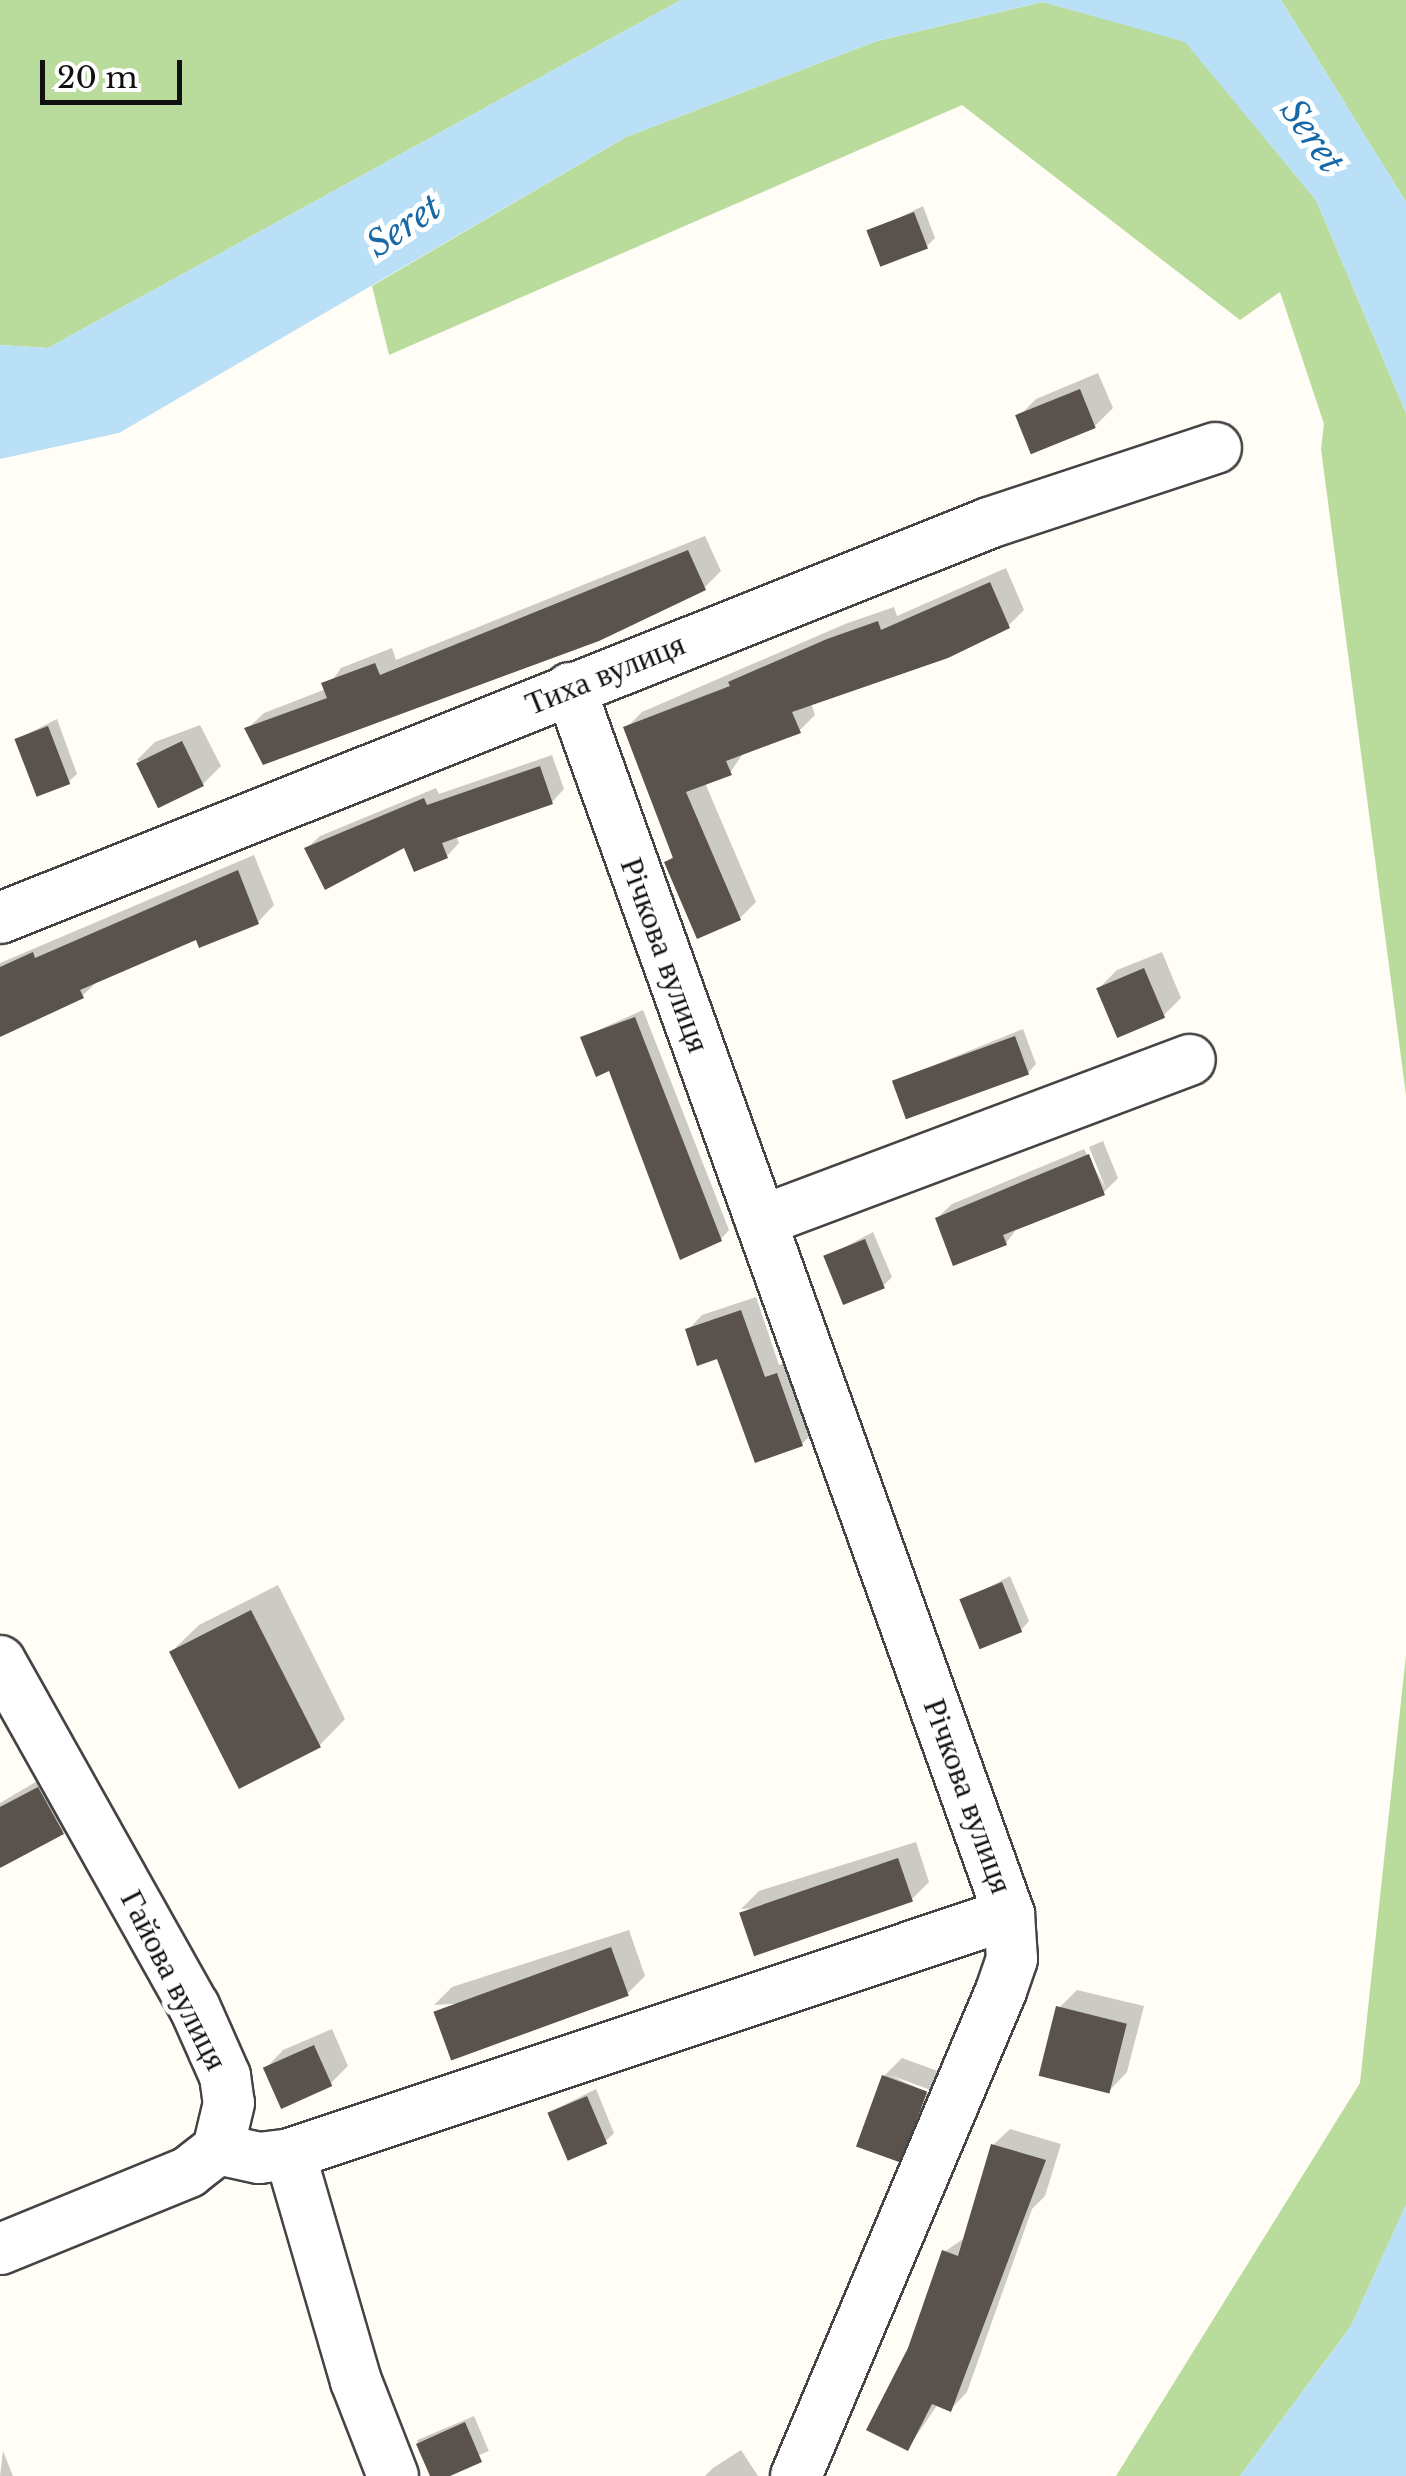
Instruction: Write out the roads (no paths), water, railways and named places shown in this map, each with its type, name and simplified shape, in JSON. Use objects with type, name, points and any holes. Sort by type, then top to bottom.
[{"type":"street","name":"Тиха вулиця","points":[[0,918],[989,523],[1216,448]]},
{"type":"street","name":"Річкова вулиця","points":[[570,688],[1009,1914],[1012,1960],[1001,1991],[796,2476]]},
{"type":"street","points":[[761,1221],[1190,1060]]},
{"type":"street","name":"Гайова вулиця","points":[[0,1661],[214,2047],[229,2103],[218,2149]]},
{"type":"street","points":[[4,2236],[189,2172],[218,2149],[259,2158],[290,2154],[1009,1914]]},
{"type":"street","points":[[290,2154],[350,2362],[393,2476]]},
{"type":"water","name":"Seret","points":[[681,0],[1281,0],[1406,202],[1406,413],[1316,200],[1185,42],[1043,2],[877,41],[626,137],[119,433],[0,459],[0,345],[48,348]]},
{"type":"water","points":[[1406,2205],[1406,2476],[1240,2476],[1351,2326]]}]
